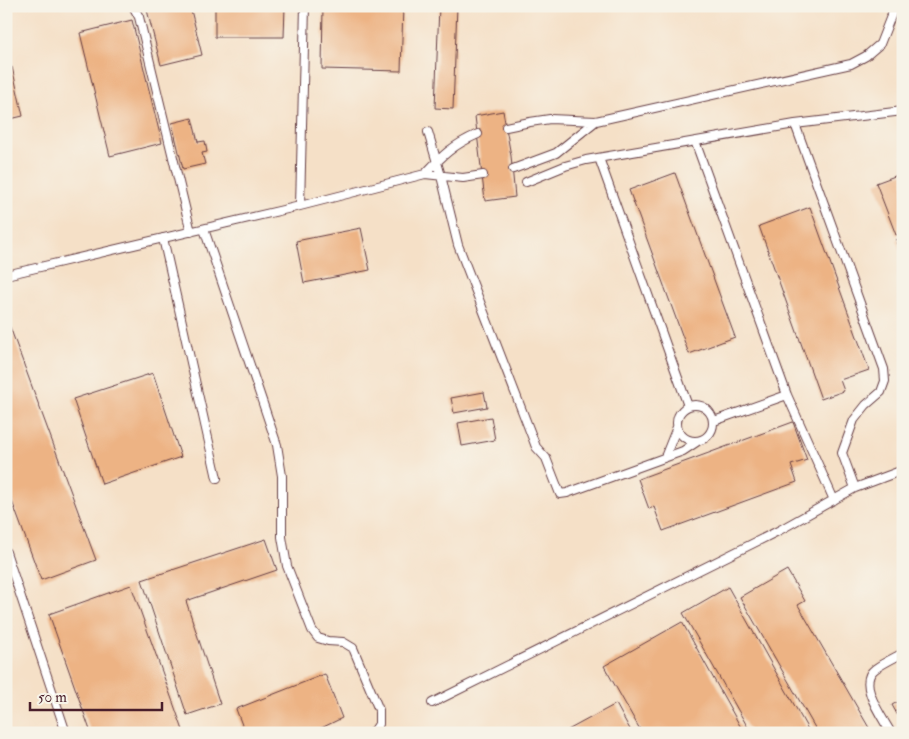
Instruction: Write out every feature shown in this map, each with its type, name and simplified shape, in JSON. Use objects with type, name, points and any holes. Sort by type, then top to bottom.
[{"type":"lane","points":[[133,6],[139,17],[191,232]]},
{"type":"lane","points":[[300,206],[305,6]]},
{"type":"lane","points":[[506,127],[550,119],[596,121],[851,64],[866,56],[880,44],[895,6]]},
{"type":"lane","points":[[526,182],[565,166],[598,158],[795,124],[903,111]]},
{"type":"lane","points":[[513,169],[556,153],[596,121]]},
{"type":"lane","points":[[795,124],[884,369],[885,381],[881,392],[866,405],[854,420],[842,453],[855,488]]},
{"type":"lane","points":[[428,132],[458,245],[536,447],[546,458],[557,490],[560,494],[568,493],[665,457],[683,450],[709,435],[714,421],[705,407],[694,404],[679,413],[677,427],[665,457]]},
{"type":"lane","points":[[425,174],[460,142],[478,134]]},
{"type":"lane","points":[[694,142],[788,395],[834,500]]},
{"type":"lane","points":[[598,158],[688,406]]},
{"type":"lane","points":[[6,275],[300,206],[425,174],[463,178],[483,176]]},
{"type":"lane","points":[[204,229],[276,445],[282,476],[282,537],[287,566],[312,630],[318,638],[343,642],[353,648],[379,710],[379,724],[373,733]]},
{"type":"lane","points":[[164,238],[217,478]]},
{"type":"lane","points":[[714,421],[788,395]]},
{"type":"lane","points":[[677,427],[681,435],[686,439],[698,441]]},
{"type":"lane","points":[[432,703],[778,531],[855,488],[903,470]]},
{"type":"lane","points":[[6,552],[66,733]]},
{"type":"lane","points":[[891,733],[873,700],[868,686],[868,678],[874,670],[903,653]]},
{"type":"building","points":[[146,6],[190,6],[202,55],[161,65]]},
{"type":"building","points":[[215,6],[285,6],[284,37],[215,37]]},
{"type":"building","points":[[323,6],[403,6],[401,71],[322,69]]},
{"type":"building","points":[[439,6],[457,6],[453,109],[435,108]]},
{"type":"building","points":[[132,20],[162,143],[110,156],[80,33]]},
{"type":"building","points":[[12,67],[23,116],[6,120],[6,68]]},
{"type":"building","points":[[503,111],[511,156],[515,197],[485,201],[475,116]]},
{"type":"building","points":[[192,118],[198,142],[205,141],[207,152],[202,153],[205,164],[183,169],[172,123]]},
{"type":"building","points":[[675,173],[735,337],[689,354],[629,190]]},
{"type":"building","points":[[903,173],[903,233],[896,235],[876,183]]},
{"type":"building","points":[[810,207],[869,370],[840,380],[844,391],[821,399],[759,226]]},
{"type":"building","points":[[361,228],[370,270],[304,283],[296,241]]},
{"type":"building","points":[[903,237],[903,257],[896,240]]},
{"type":"building","points":[[10,327],[96,560],[41,580],[6,485],[6,328]]},
{"type":"building","points":[[153,373],[181,457],[102,484],[73,399]]},
{"type":"building","points":[[484,392],[487,407],[454,413],[451,398]]},
{"type":"building","points":[[491,417],[495,440],[462,446],[458,423]]},
{"type":"building","points":[[793,422],[807,460],[791,465],[797,482],[663,531],[654,507],[649,509],[638,479]]},
{"type":"building","points":[[266,539],[277,570],[186,601],[220,704],[187,715],[142,580]]},
{"type":"building","points":[[787,570],[805,601],[798,605],[872,733],[818,733],[740,597]]},
{"type":"building","points":[[131,585],[184,733],[91,733],[49,614]]},
{"type":"building","points":[[728,587],[810,733],[751,733],[683,613]]},
{"type":"building","points":[[682,622],[744,733],[642,733],[604,666]]},
{"type":"building","points":[[325,674],[342,718],[311,733],[245,733],[236,709]]},
{"type":"building","points":[[903,699],[903,725],[892,705]]},
{"type":"building","points":[[616,704],[632,733],[569,733],[568,730]]}]
